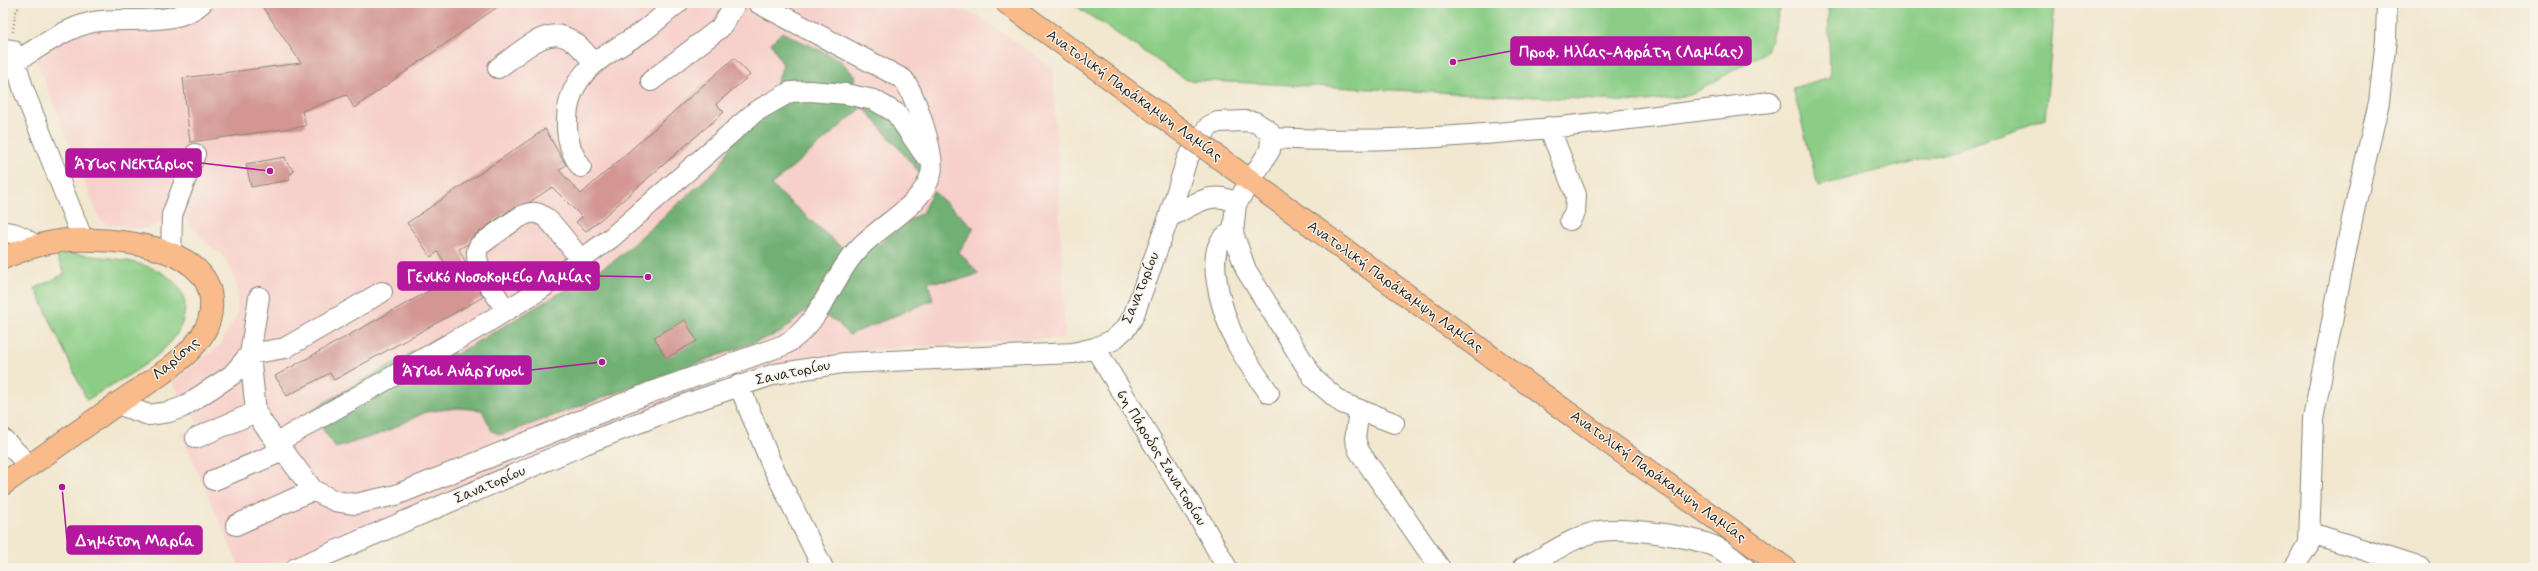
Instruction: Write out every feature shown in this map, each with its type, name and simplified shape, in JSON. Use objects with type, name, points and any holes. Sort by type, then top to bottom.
[{"type":"main road","name":"Ανατολική Παράκαμψη Λαμίας","points":[[1007,3],[1780,566]]},
{"type":"main road","name":"Λαρίσης","points":[[3,258],[35,246],[57,241],[83,240],[133,244],[171,254],[194,268],[206,282],[211,304],[207,326],[191,348],[117,404],[3,484]]},
{"type":"street","points":[[83,240],[57,178],[10,54],[88,24],[170,17],[184,14],[202,3]]},
{"type":"street","points":[[581,167],[569,144],[567,112],[573,87],[582,74],[594,64],[648,28],[678,3]]},
{"type":"street","points":[[651,81],[720,28],[736,3]]},
{"type":"street","points":[[259,297],[250,354],[256,412],[279,447],[313,490],[334,501],[355,504],[396,495],[649,393],[784,345],[804,330],[840,273],[861,246],[916,198],[928,184],[931,173],[928,144],[912,94],[903,79],[758,3]]},
{"type":"street","points":[[2294,568],[2305,553],[2311,533],[2310,448],[2313,419],[2353,215],[2379,102],[2386,39],[2387,3]]},
{"type":"street","points":[[498,68],[538,39],[552,36],[563,36],[576,43],[594,64]]},
{"type":"street","points":[[214,480],[279,447],[506,310],[582,261],[704,159],[755,112],[790,92],[810,91],[846,94],[874,100],[896,113],[924,153],[931,173]]},
{"type":"street","points":[[1394,423],[1342,403],[1328,392],[1302,362],[1246,270],[1233,233],[1236,204],[1270,150],[1271,138],[1331,141],[1402,139],[1675,115],[1770,102]]},
{"type":"street","name":"Σανατορίου","points":[[296,568],[586,444],[739,385],[794,370],[833,364],[894,360],[1073,353],[1095,348],[1118,336],[1133,317],[1169,217],[1187,159],[1209,126],[1228,121],[1255,122],[1269,131],[1271,138]]},
{"type":"street","points":[[1550,127],[1576,195],[1575,212],[1570,220]]},
{"type":"street","points":[[171,254],[172,215],[195,154]]},
{"type":"street","points":[[1169,217],[1203,200],[1216,196],[1227,197],[1236,204]]},
{"type":"street","points":[[506,310],[477,263],[476,253],[479,246],[523,214],[532,211],[544,214],[582,261]]},
{"type":"street","points":[[3,232],[21,235],[35,246]]},
{"type":"street","points":[[1233,233],[1224,236],[1217,245],[1214,257],[1216,273],[1231,331],[1241,351],[1269,393]]},
{"type":"street","points":[[117,404],[150,415],[169,412],[186,405],[232,375],[250,354],[285,348],[382,292]]},
{"type":"street","points":[[784,345],[794,370]]},
{"type":"street","name":"6η Πάροδος Σανατορίου","points":[[1095,348],[1202,523],[1227,568]]},
{"type":"street","points":[[232,375],[253,386]]},
{"type":"street","points":[[739,385],[771,463],[823,568]]},
{"type":"street","points":[[1359,410],[1355,439],[1359,451],[1440,568]]},
{"type":"street","points":[[196,438],[256,412]]},
{"type":"street","points":[[3,439],[30,466]]},
{"type":"street","points":[[236,525],[313,490]]},
{"type":"street","points":[[1523,568],[1579,539],[1601,531],[1655,534],[1698,541],[1719,548],[1745,568]]},
{"type":"street","points":[[2311,533],[2421,568]]},
{"type":"path","points":[[10,54],[15,14],[21,3]]},
{"type":"shaded area","points":[[181,3],[937,3],[977,15],[1053,68],[1065,338],[861,350],[808,357],[780,363],[727,379],[267,568],[240,568],[181,434],[199,425],[172,383],[218,347],[237,315],[237,286],[231,269],[223,256],[201,238],[185,219],[171,210],[163,223],[144,229],[108,225],[100,220],[31,47],[134,12]]},
{"type":"green space","points":[[1071,3],[1782,3],[1767,51],[1691,95],[1639,102],[1187,80]]},
{"type":"green space","points":[[1828,3],[2055,3],[2045,119],[1947,153],[1818,186],[1793,88],[1830,77]]},
{"type":"green space","points":[[782,32],[840,60],[855,76],[852,99],[892,120],[926,166],[920,173],[863,107],[771,185],[842,248],[864,228],[878,245],[909,220],[922,213],[933,191],[974,228],[959,252],[979,274],[959,280],[928,282],[933,300],[849,335],[836,321],[808,309],[780,333],[501,435],[492,431],[482,410],[457,408],[426,412],[383,433],[336,448],[310,411],[440,336],[455,355],[614,261],[719,167],[737,136],[768,110],[783,65],[771,43]]},
{"type":"green space","points":[[68,253],[119,259],[155,269],[169,278],[180,289],[185,304],[181,326],[168,345],[160,353],[140,368],[87,400],[35,288],[65,274],[56,255]]},
{"type":"building","points":[[260,3],[503,3],[354,108],[347,95],[302,111],[306,126],[190,142],[183,78],[301,63]]},
{"type":"building","points":[[734,58],[750,75],[716,104],[724,112],[592,227],[586,231],[576,222],[582,217],[552,187],[530,202],[510,210],[472,237],[468,244],[459,249],[483,297],[334,380],[330,373],[287,396],[275,376],[454,277],[438,252],[431,257],[407,223],[545,129],[566,165],[559,170],[581,194]]},
{"type":"building","points":[[285,157],[287,163],[294,171],[289,176],[290,180],[251,187],[246,164]]},
{"type":"building","points":[[685,320],[697,341],[666,358],[654,337]]},
{"type":"place","name":"Προφ. Ηλίας-Αφράτη (Λαμίας)","points":[[1453,62]]},
{"type":"place","name":"Άγιος Νεκτάριος","points":[[270,171]]},
{"type":"place","name":"Γενικό Νοσοκομείο Λαμίας","points":[[648,277]]},
{"type":"place","name":"Άγιοι Ανάργυροι","points":[[602,362]]},
{"type":"place","name":"Δημότση Μαρία","points":[[62,487]]}]
